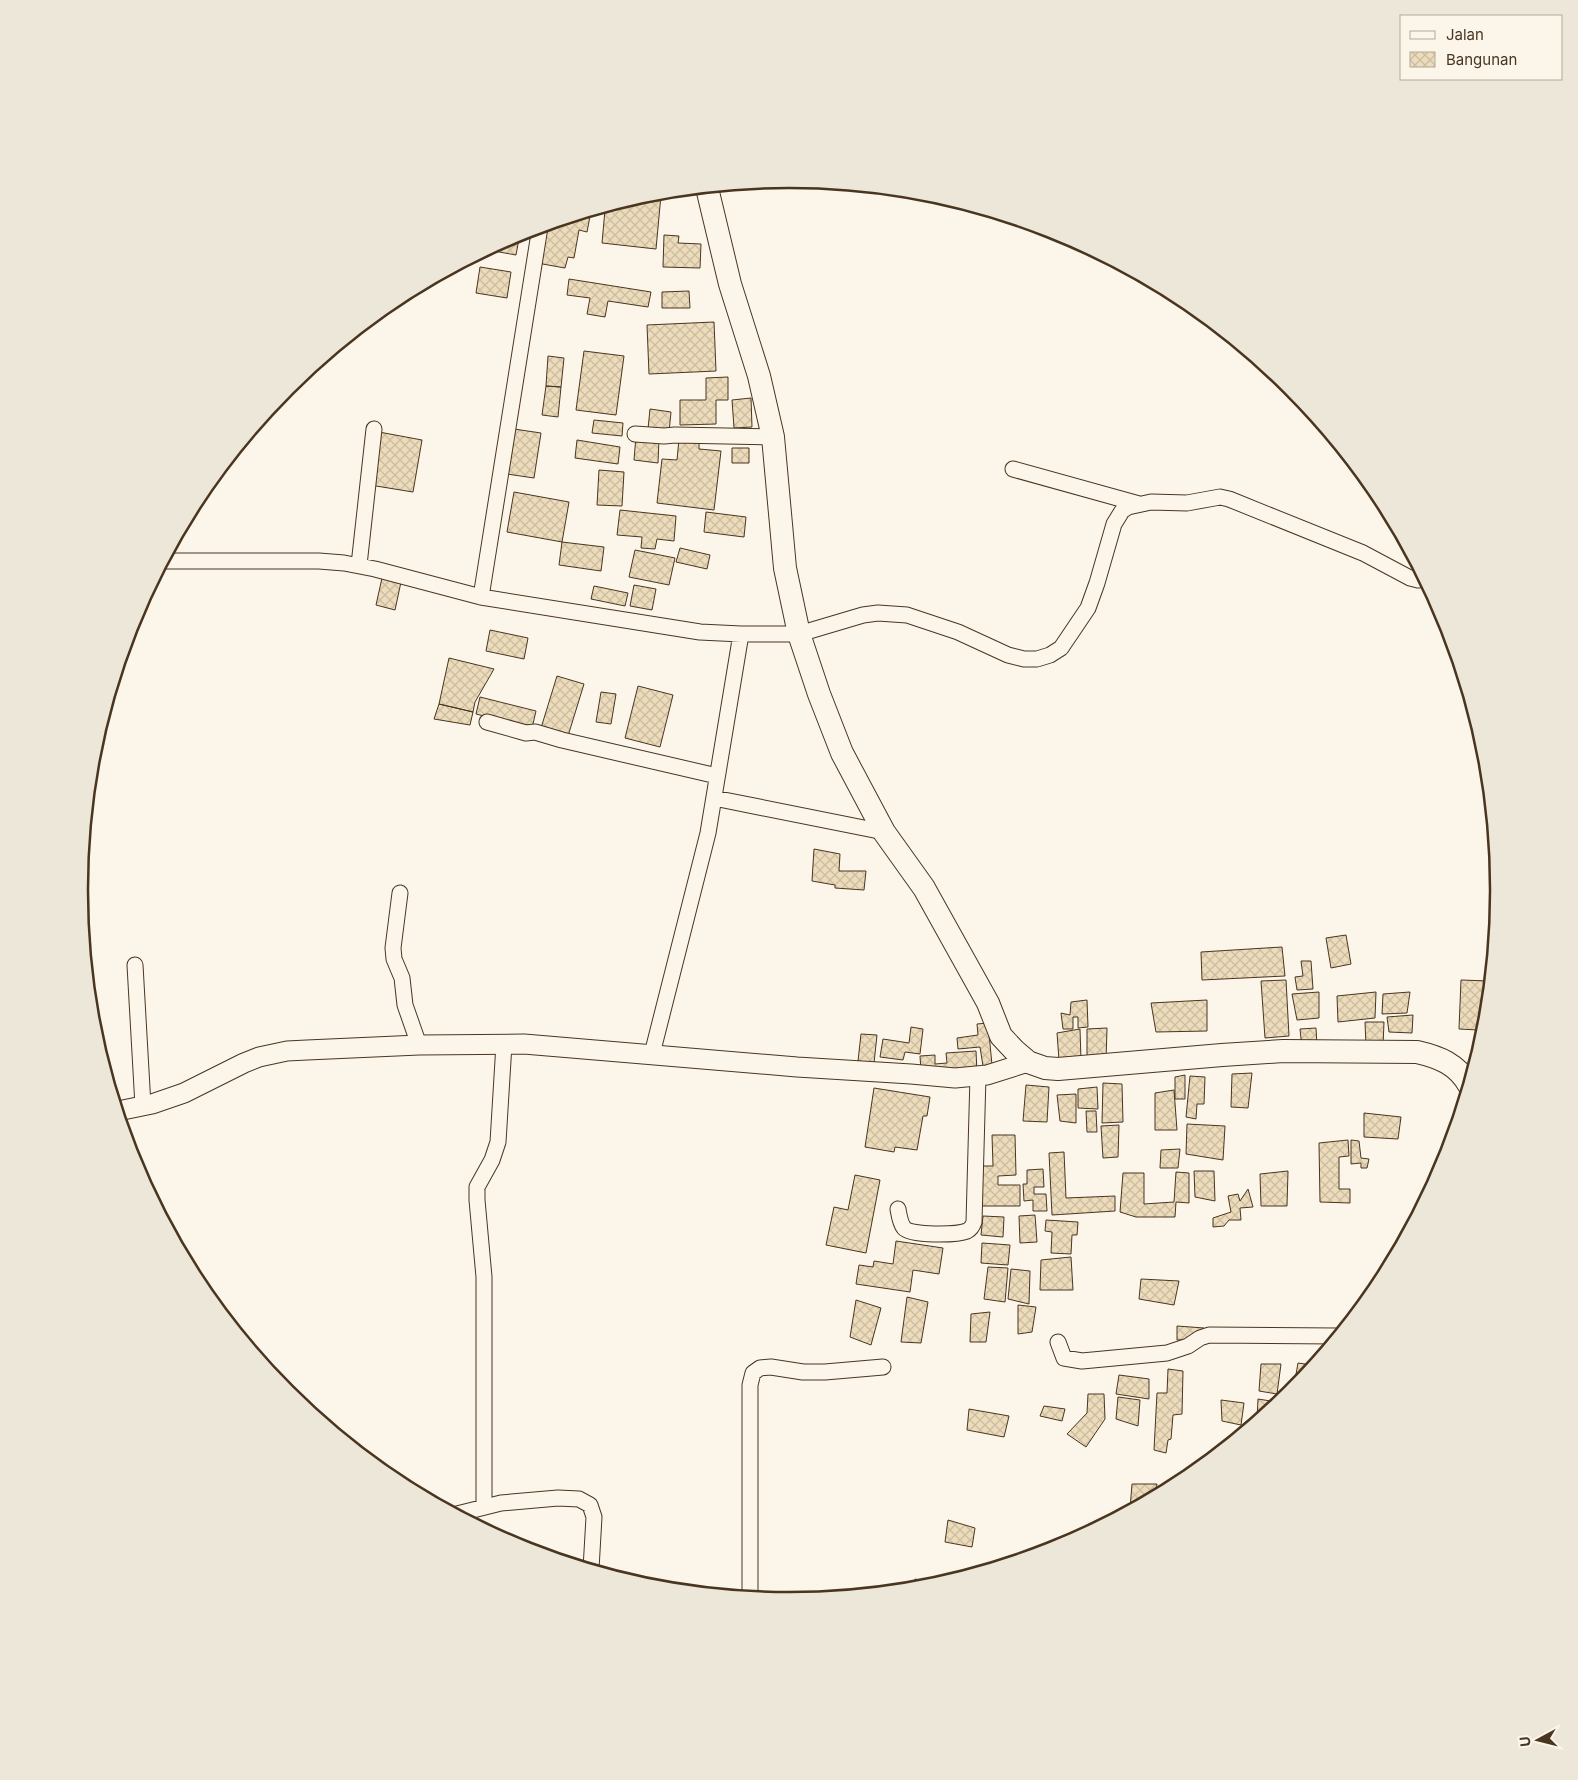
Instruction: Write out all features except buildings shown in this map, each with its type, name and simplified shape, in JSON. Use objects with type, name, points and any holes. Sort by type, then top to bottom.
[{"type":"main road","points":[[708,194],[730,284],[759,376],[773,437],[785,568],[799,634],[819,694],[842,752],[884,832],[924,888],[988,1003],[1001,1036],[1028,1062],[1045,1068],[1058,1069],[1283,1051],[1417,1052],[1434,1056],[1452,1064],[1465,1078]]},
{"type":"street","points":[[481,597],[539,235]]},
{"type":"street","points":[[359,566],[374,429]]},
{"type":"street","points":[[635,434],[773,437]]},
{"type":"street","points":[[1013,470],[1139,504]]},
{"type":"street","points":[[170,561],[319,561],[376,568],[481,597],[700,632],[799,634],[863,615],[892,613],[907,615],[943,627],[1008,655],[1024,659],[1037,659],[1050,655],[1061,648],[1088,608],[1114,524],[1122,511],[1139,504],[1151,502],[1198,502],[1220,497],[1229,499],[1371,556],[1410,578],[1418,580]]},
{"type":"street","points":[[652,1054],[708,834],[741,634]]},
{"type":"street","points":[[487,722],[526,733],[535,732],[717,776]]},
{"type":"street","points":[[714,798],[884,832]]},
{"type":"street","points":[[400,893],[393,948],[394,959],[402,978],[405,1005],[419,1045]]},
{"type":"street","points":[[135,965],[142,1106]]},
{"type":"street","points":[[484,1508],[484,1277],[477,1187],[492,1160],[498,1142],[504,1044]]},
{"type":"street","points":[[124,1111],[184,1093],[244,1062],[270,1054],[307,1050],[419,1045],[524,1044],[955,1078],[978,1076],[1028,1062]]},
{"type":"street","points":[[898,1209],[905,1229],[915,1233],[968,1231],[972,1226],[974,1222],[978,1076]]},
{"type":"street","points":[[1058,1342],[1064,1358],[1082,1361],[1167,1353],[1188,1346],[1200,1338],[1209,1335],[1330,1336]]},
{"type":"street","points":[[750,1590],[750,1384],[753,1374],[760,1368],[771,1367],[803,1372],[884,1367]]},
{"type":"street","points":[[466,1512],[501,1503],[558,1498],[579,1499],[590,1505],[594,1517],[591,1563]]}]
